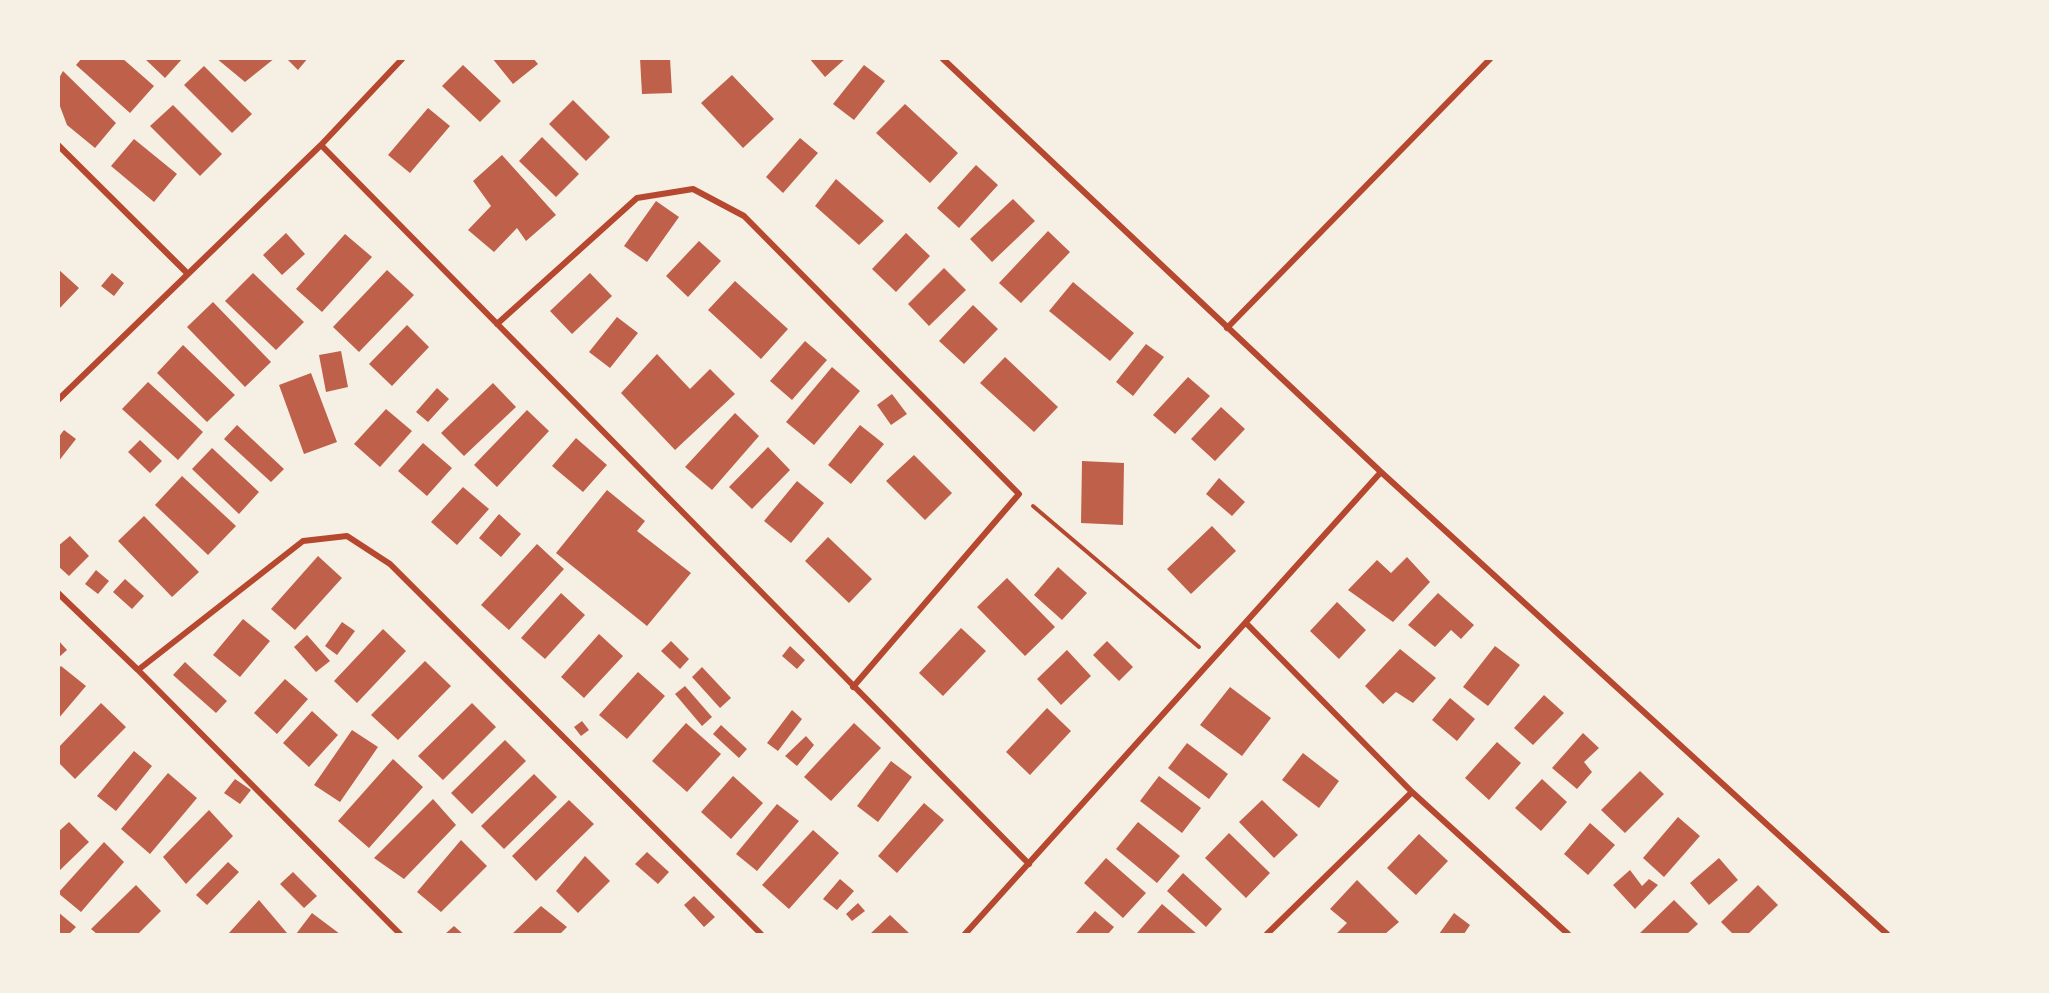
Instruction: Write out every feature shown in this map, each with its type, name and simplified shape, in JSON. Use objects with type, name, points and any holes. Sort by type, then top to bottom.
[{"type":"street","points":[[58,400],[321,145],[403,58]]},
{"type":"street","points":[[942,58],[1381,472],[1887,934]]},
{"type":"street","points":[[1227,328],[1491,58]]},
{"type":"street","points":[[58,145],[188,274]]},
{"type":"street","points":[[321,145],[1029,864]]},
{"type":"street","points":[[497,324],[637,198],[693,189],[744,216],[1019,494],[853,687]]},
{"type":"street","points":[[965,934],[1381,472]]},
{"type":"street","points":[[138,670],[303,541],[347,536],[390,564],[761,934]]},
{"type":"street","points":[[58,593],[138,670],[400,934]]},
{"type":"street","points":[[1246,623],[1412,792],[1568,934]]},
{"type":"street","points":[[1267,934],[1412,792]]},
{"type":"path","points":[[1019,494],[1213,659]]},
{"type":"building","points":[[82,58],[122,58],[154,86],[130,113],[76,65]]},
{"type":"building","points":[[144,58],[183,58],[165,78]]},
{"type":"building","points":[[216,58],[275,58],[245,82]]},
{"type":"building","points":[[286,58],[308,58],[298,70]]},
{"type":"building","points":[[492,58],[533,58],[538,64],[513,84]]},
{"type":"building","points":[[640,58],[670,58],[672,93],[642,94]]},
{"type":"building","points":[[809,58],[846,58],[825,77]]},
{"type":"building","points":[[463,65],[501,101],[480,122],[442,86]]},
{"type":"building","points":[[864,65],[885,81],[854,120],[833,104]]},
{"type":"building","points":[[204,66],[252,114],[232,133],[184,85]]},
{"type":"building","points":[[63,71],[116,123],[95,148],[67,125],[58,101],[58,80]]},
{"type":"building","points":[[732,75],[774,119],[743,148],[701,103]]},
{"type":"building","points":[[573,100],[610,137],[586,161],[549,124]]},
{"type":"building","points":[[905,104],[958,153],[930,183],[876,133]]},
{"type":"building","points":[[173,105],[222,154],[200,176],[150,126]]},
{"type":"building","points":[[428,108],[450,126],[410,173],[388,155]]},
{"type":"building","points":[[542,137],[579,174],[556,197],[519,161]]},
{"type":"building","points":[[800,138],[818,153],[783,193],[766,177]]},
{"type":"building","points":[[134,139],[177,174],[154,202],[111,166]]},
{"type":"building","points":[[502,155],[556,215],[526,241],[517,228],[494,252],[468,230],[491,206],[473,181]]},
{"type":"building","points":[[976,165],[998,185],[959,228],[937,208]]},
{"type":"building","points":[[836,179],[884,221],[859,245],[815,206]]},
{"type":"building","points":[[1013,199],[1035,221],[992,262],[970,239]]},
{"type":"building","points":[[656,201],[679,217],[647,262],[624,246]]},
{"type":"building","points":[[1048,231],[1070,252],[1021,303],[999,283]]},
{"type":"building","points":[[286,233],[305,254],[282,275],[263,255]]},
{"type":"building","points":[[906,233],[930,256],[896,292],[872,269]]},
{"type":"building","points":[[345,234],[372,257],[322,312],[296,289]]},
{"type":"building","points":[[699,241],[721,261],[688,297],[666,276]]},
{"type":"building","points":[[944,268],[966,290],[929,326],[908,304]]},
{"type":"building","points":[[58,269],[79,288],[58,310]]},
{"type":"building","points":[[387,270],[414,295],[359,352],[333,327]]},
{"type":"building","points":[[112,273],[124,283],[114,296],[101,286]]},
{"type":"building","points":[[253,273],[304,322],[276,350],[225,301]]},
{"type":"building","points":[[590,273],[612,296],[572,334],[550,311]]},
{"type":"building","points":[[735,281],[788,329],[761,359],[708,310]]},
{"type":"building","points":[[1073,282],[1134,333],[1110,361],[1049,311]]},
{"type":"building","points":[[213,302],[271,362],[245,387],[187,327]]},
{"type":"building","points":[[973,305],[998,329],[964,364],[939,341]]},
{"type":"building","points":[[617,317],[638,333],[610,368],[589,352]]},
{"type":"building","points":[[407,325],[429,347],[392,386],[369,364]]},
{"type":"building","points":[[805,341],[827,360],[792,400],[770,381]]},
{"type":"building","points":[[1146,344],[1164,357],[1133,396],[1116,382]]},
{"type":"building","points":[[183,345],[235,395],[207,422],[157,373]]},
{"type":"building","points":[[341,351],[348,387],[326,392],[319,355]]},
{"type":"building","points":[[657,354],[690,389],[710,369],[735,394],[675,450],[621,393]]},
{"type":"building","points":[[1005,357],[1058,407],[1034,432],[980,383]]},
{"type":"building","points":[[832,367],[860,391],[814,445],[786,422]]},
{"type":"building","points":[[311,373],[337,442],[304,454],[279,385]]},
{"type":"building","points":[[1188,377],[1210,396],[1175,434],[1153,415]]},
{"type":"building","points":[[148,382],[203,432],[178,460],[122,409]]},
{"type":"building","points":[[493,383],[516,407],[464,456],[441,433]]},
{"type":"building","points":[[437,388],[449,399],[428,422],[416,412]]},
{"type":"building","points":[[892,394],[907,414],[891,425],[877,405]]},
{"type":"building","points":[[1221,407],[1245,429],[1215,461],[1191,439]]},
{"type":"building","points":[[386,409],[412,431],[380,467],[354,444]]},
{"type":"building","points":[[527,410],[549,431],[497,487],[474,465]]},
{"type":"building","points":[[735,413],[759,436],[712,490],[685,467]]},
{"type":"building","points":[[237,425],[284,469],[271,482],[224,439]]},
{"type":"building","points":[[860,425],[884,444],[851,484],[828,465]]},
{"type":"building","points":[[64,430],[76,439],[58,462],[58,438]]},
{"type":"building","points":[[576,438],[607,465],[583,492],[552,466]]},
{"type":"building","points":[[140,440],[162,461],[150,473],[128,452]]},
{"type":"building","points":[[423,443],[452,468],[427,496],[398,471]]},
{"type":"building","points":[[768,447],[790,470],[752,509],[729,487]]},
{"type":"building","points":[[212,448],[259,492],[239,514],[192,469]]},
{"type":"building","points":[[914,455],[952,493],[925,520],[886,481]]},
{"type":"building","points":[[1082,461],[1124,463],[1123,525],[1081,523]]},
{"type":"building","points":[[182,476],[236,526],[208,555],[155,505]]},
{"type":"building","points":[[1219,478],[1245,502],[1232,516],[1206,494]]},
{"type":"building","points":[[797,481],[824,503],[791,543],[764,521]]},
{"type":"building","points":[[463,487],[489,509],[457,545],[431,522]]},
{"type":"building","points":[[607,490],[645,521],[637,531],[691,573],[647,626],[556,553]]},
{"type":"building","points":[[499,514],[521,534],[501,557],[479,538]]},
{"type":"building","points":[[144,516],[199,572],[172,597],[118,541]]},
{"type":"building","points":[[1212,526],[1236,551],[1191,594],[1167,569]]},
{"type":"building","points":[[70,536],[89,556],[69,576],[58,566],[58,546]]},
{"type":"building","points":[[828,537],[872,579],[849,603],[805,561]]},
{"type":"building","points":[[537,544],[564,569],[509,630],[481,605]]},
{"type":"building","points":[[318,556],[342,578],[295,630],[271,609]]},
{"type":"building","points":[[1407,557],[1430,582],[1393,622],[1348,590],[1377,560],[1391,573]]},
{"type":"building","points":[[1058,567],[1087,593],[1062,620],[1034,595]]},
{"type":"building","points":[[96,570],[109,581],[98,594],[85,584]]},
{"type":"building","points":[[1007,578],[1055,627],[1025,656],[977,607]]},
{"type":"building","points":[[125,579],[144,596],[132,609],[113,592]]},
{"type":"building","points":[[561,593],[585,615],[545,659],[521,638]]},
{"type":"building","points":[[1438,593],[1474,625],[1461,639],[1451,630],[1435,647],[1408,625]]},
{"type":"building","points":[[1337,602],[1366,630],[1339,659],[1310,631]]},
{"type":"building","points":[[243,619],[270,641],[240,677],[213,655]]},
{"type":"building","points":[[342,622],[355,631],[337,655],[325,646]]},
{"type":"building","points":[[961,628],[986,651],[943,696],[919,673]]},
{"type":"building","points":[[383,629],[406,651],[357,703],[334,681]]},
{"type":"building","points":[[599,634],[623,656],[584,698],[561,677]]},
{"type":"building","points":[[307,635],[330,661],[316,672],[294,647]]},
{"type":"building","points":[[58,640],[67,650],[58,658]]},
{"type":"building","points":[[671,641],[689,659],[680,669],[661,651]]},
{"type":"building","points":[[1107,641],[1133,667],[1119,681],[1093,655]]},
{"type":"building","points":[[790,646],[805,660],[797,669],[782,656]]},
{"type":"building","points":[[1495,646],[1520,665],[1488,706],[1463,687]]},
{"type":"building","points":[[1400,649],[1436,678],[1413,703],[1396,692],[1383,704],[1365,686]]},
{"type":"building","points":[[1067,650],[1091,676],[1061,705],[1037,679]]},
{"type":"building","points":[[425,661],[451,686],[398,740],[371,715]]},
{"type":"building","points":[[185,662],[227,701],[216,713],[173,675]]},
{"type":"building","points":[[61,666],[86,686],[58,719],[58,669]]},
{"type":"building","points":[[702,667],[731,698],[720,708],[692,677]]},
{"type":"building","points":[[638,672],[665,696],[627,739],[599,715]]},
{"type":"building","points":[[285,679],[308,699],[277,734],[254,713]]},
{"type":"building","points":[[685,686],[712,717],[702,726],[675,694]]},
{"type":"building","points":[[1230,687],[1271,718],[1242,756],[1200,725]]},
{"type":"building","points":[[1544,695],[1564,713],[1533,745],[1514,728]]},
{"type":"building","points":[[1450,698],[1475,719],[1457,741],[1432,720]]},
{"type":"building","points":[[101,703],[126,727],[75,779],[58,762],[58,748]]},
{"type":"building","points":[[472,703],[496,727],[443,780],[418,756]]},
{"type":"building","points":[[1047,708],[1071,731],[1030,775],[1006,752]]},
{"type":"building","points":[[792,710],[802,719],[778,751],[767,743]]},
{"type":"building","points":[[312,711],[338,735],[309,767],[283,743]]},
{"type":"building","points":[[582,721],[589,730],[581,736],[574,727]]},
{"type":"building","points":[[686,723],[721,754],[687,792],[652,761]]},
{"type":"building","points":[[854,723],[881,748],[831,801],[804,777]]},
{"type":"building","points":[[721,725],[747,749],[739,758],[713,734]]},
{"type":"building","points":[[352,730],[378,747],[340,802],[314,785]]},
{"type":"building","points":[[1583,733],[1599,748],[1584,762],[1592,772],[1577,789],[1552,768]]},
{"type":"building","points":[[806,736],[814,745],[797,766],[785,756]]},
{"type":"building","points":[[505,740],[526,761],[472,814],[451,793]]},
{"type":"building","points":[[1497,742],[1521,763],[1489,800],[1465,778]]},
{"type":"building","points":[[1187,743],[1228,774],[1209,799],[1168,768]]},
{"type":"building","points":[[134,751],[152,766],[116,811],[97,796]]},
{"type":"building","points":[[1303,753],[1339,781],[1319,808],[1282,780]]},
{"type":"building","points":[[393,759],[423,787],[369,848],[338,821]]},
{"type":"building","points":[[891,761],[912,777],[878,822],[857,806]]},
{"type":"building","points":[[1640,771],[1664,794],[1625,833],[1601,810]]},
{"type":"building","points":[[168,773],[197,798],[150,854],[121,829]]},
{"type":"building","points":[[534,774],[557,797],[504,849],[481,826]]},
{"type":"building","points":[[733,776],[763,803],[731,839],[701,812]]},
{"type":"building","points":[[1159,776],[1201,808],[1182,833],[1140,801]]},
{"type":"building","points":[[235,779],[251,790],[240,804],[224,793]]},
{"type":"building","points":[[1542,779],[1567,802],[1541,831],[1515,808]]},
{"type":"building","points":[[433,799],[456,825],[404,879],[374,858]]},
{"type":"building","points":[[569,800],[594,824],[536,881],[512,856]]},
{"type":"building","points":[[1262,800],[1298,835],[1274,858],[1239,822]]},
{"type":"building","points":[[924,803],[944,820],[897,873],[878,856]]},
{"type":"building","points":[[777,804],[799,821],[757,871],[736,854]]},
{"type":"building","points":[[209,810],[233,836],[186,884],[163,857]]},
{"type":"building","points":[[1678,817],[1700,836],[1664,877],[1643,858]]},
{"type":"building","points":[[69,822],[89,842],[58,872],[58,832]]},
{"type":"building","points":[[1138,822],[1180,856],[1157,883],[1116,849]]},
{"type":"building","points":[[1590,823],[1615,845],[1588,875],[1564,854]]},
{"type":"building","points":[[813,830],[839,853],[789,909],[762,885]]},
{"type":"building","points":[[1229,833],[1270,873],[1246,898],[1205,858]]},
{"type":"building","points":[[1419,834],[1448,861],[1416,895],[1387,868]]},
{"type":"building","points":[[461,840],[487,866],[441,912],[417,892]]},
{"type":"building","points":[[104,842],[124,862],[81,912],[58,893]]},
{"type":"building","points":[[647,852],[669,872],[658,884],[635,864]]},
{"type":"building","points":[[585,856],[610,881],[578,913],[556,891]]},
{"type":"building","points":[[1106,858],[1146,893],[1123,918],[1084,883]]},
{"type":"building","points":[[1719,858],[1738,880],[1709,905],[1690,883]]},
{"type":"building","points":[[228,862],[239,872],[207,905],[196,895]]},
{"type":"building","points":[[1630,870],[1642,886],[1649,879],[1658,885],[1635,909],[1613,885]]},
{"type":"building","points":[[293,872],[317,896],[304,908],[280,884]]},
{"type":"building","points":[[1183,873],[1222,909],[1206,927],[1167,891]]},
{"type":"building","points":[[840,879],[854,891],[837,910],[823,899]]},
{"type":"building","points":[[1357,880],[1399,922],[1385,934],[1336,934],[1347,923],[1330,909]]},
{"type":"building","points":[[136,885],[161,911],[138,934],[97,934],[91,929]]},
{"type":"building","points":[[1758,885],[1778,905],[1748,934],[1733,934],[1721,922]]},
{"type":"building","points":[[694,896],[715,917],[704,927],[684,905]]},
{"type":"building","points":[[259,900],[287,933],[228,934]]},
{"type":"building","points":[[1674,900],[1698,924],[1687,934],[1639,934]]},
{"type":"building","points":[[858,903],[865,911],[852,921],[846,914]]},
{"type":"building","points":[[1162,904],[1197,934],[1137,933]]},
{"type":"building","points":[[541,906],[567,927],[560,934],[512,934]]},
{"type":"building","points":[[1095,911],[1114,927],[1108,934],[1075,934]]},
{"type":"building","points":[[58,912],[76,927],[69,934],[58,934]]},
{"type":"building","points":[[312,913],[340,934],[296,934]]},
{"type":"building","points":[[1454,913],[1470,925],[1464,934],[1439,934]]},
{"type":"building","points":[[890,915],[910,934],[870,934]]},
{"type":"building","points":[[454,926],[463,934],[445,934]]}]
